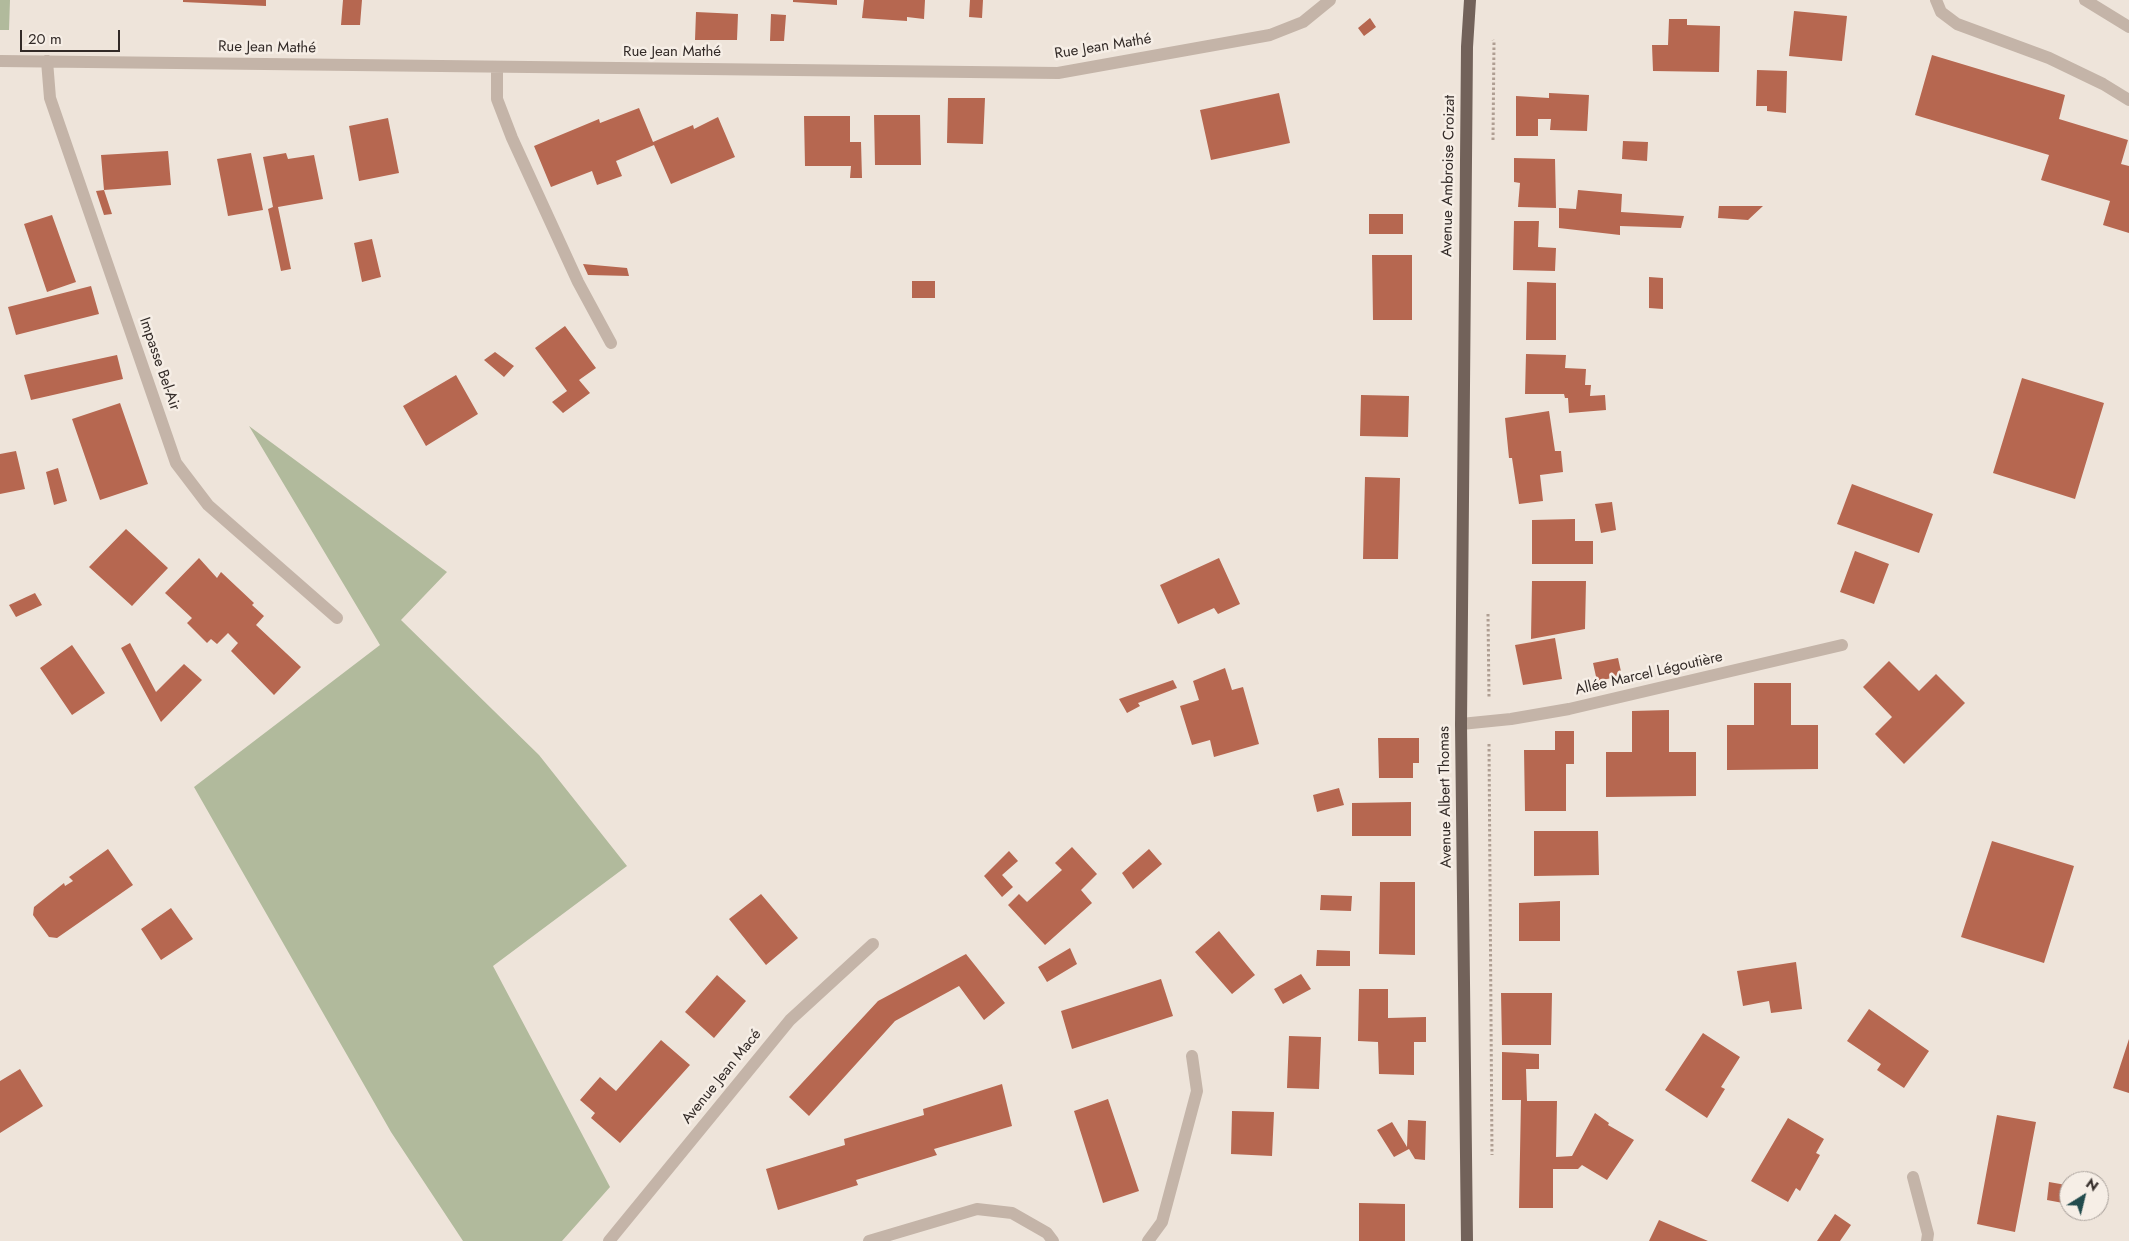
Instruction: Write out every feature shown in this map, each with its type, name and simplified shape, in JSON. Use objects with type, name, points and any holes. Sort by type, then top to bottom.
[{"type":"main road","name":"Avenue Ambroise Croizat","points":[[1464,353],[1469,6]]},
{"type":"main road","name":"Avenue Albert Thomas","points":[[1464,353],[1461,724],[1467,1241]]},
{"type":"street","name":"Rue Jean Mathé","points":[[0,61],[1058,73],[1270,35],[1303,22],[1330,0]]},
{"type":"street","points":[[1936,0],[1941,12],[1957,24],[2049,58],[2103,84],[2129,100]]},
{"type":"street","points":[[2085,0],[2129,26]]},
{"type":"street","name":"Impasse Bel-Air","points":[[47,61],[50,98],[176,463],[208,505],[337,618]]},
{"type":"street","points":[[497,67],[498,99],[512,138],[578,282],[611,343]]},
{"type":"street","name":"Allée Marcel Légoutière","points":[[1461,724],[1489,722],[1569,708],[1842,645]]},
{"type":"street","name":"Avenue Jean Macé","points":[[609,1241],[790,1020],[873,944]]},
{"type":"street","points":[[1148,1241],[1162,1222],[1197,1091],[1192,1056]]},
{"type":"street","points":[[1913,1177],[1928,1234],[1927,1241]]},
{"type":"street","points":[[869,1241],[977,1208],[1012,1212],[1047,1233],[1053,1241]]},
{"type":"path","points":[[1469,6],[1494,42],[1492,142]]},
{"type":"path","points":[[1488,606],[1492,1161]]},
{"type":"green space","points":[[0,0],[10,0],[9,30],[0,30]]},
{"type":"green space","points":[[249,426],[447,572],[401,620],[539,755],[627,866],[493,966],[610,1187],[562,1241],[463,1241],[391,1132],[194,787],[380,645]]},
{"type":"building","points":[[183,0],[266,0],[266,6],[183,2]]},
{"type":"building","points":[[343,0],[362,0],[360,25],[341,25]]},
{"type":"building","points":[[793,0],[837,0],[837,5],[793,2]]},
{"type":"building","points":[[864,0],[925,0],[924,19],[907,17],[907,21],[862,18]]},
{"type":"building","points":[[970,0],[983,0],[982,18],[969,17]]},
{"type":"building","points":[[1794,11],[1847,16],[1842,61],[1789,56]]},
{"type":"building","points":[[696,12],[738,14],[737,40],[695,40]]},
{"type":"building","points":[[771,14],[786,15],[784,41],[770,41]]},
{"type":"building","points":[[1370,18],[1376,27],[1364,36],[1358,28]]},
{"type":"building","points":[[1669,19],[1687,19],[1687,25],[1720,26],[1719,72],[1653,71],[1652,45],[1668,45]]},
{"type":"building","points":[[1932,55],[2065,95],[2059,119],[2128,140],[2121,164],[2129,166],[2129,233],[2103,225],[2110,201],[2041,180],[2049,155],[1915,115]]},
{"type":"building","points":[[1757,70],[1787,71],[1786,113],[1767,111],[1767,106],[1756,106]]},
{"type":"building","points":[[1279,93],[1290,143],[1211,160],[1200,110]]},
{"type":"building","points":[[1549,93],[1589,95],[1587,131],[1550,130],[1551,119],[1538,119],[1538,136],[1516,136],[1516,96],[1549,98]]},
{"type":"building","points":[[948,98],[985,98],[983,144],[947,143]]},
{"type":"building","points":[[639,108],[653,142],[693,125],[694,129],[718,117],[735,157],[671,184],[654,145],[616,161],[622,176],[597,185],[592,171],[551,187],[534,146],[599,119],[600,123]]},
{"type":"building","points":[[874,115],[920,115],[921,165],[875,165]]},
{"type":"building","points":[[804,116],[850,116],[850,142],[861,142],[862,178],[850,178],[851,166],[805,166]]},
{"type":"building","points":[[388,118],[399,173],[359,181],[349,126]]},
{"type":"building","points":[[1623,141],[1648,142],[1647,161],[1622,159]]},
{"type":"building","points":[[168,151],[171,185],[104,190],[101,155]]},
{"type":"building","points":[[251,153],[263,210],[228,216],[217,159]]},
{"type":"building","points":[[286,153],[288,159],[314,155],[323,199],[278,207],[291,269],[281,271],[268,209],[273,207],[263,157]]},
{"type":"building","points":[[1514,158],[1555,159],[1556,208],[1518,207],[1520,183],[1514,182]]},
{"type":"building","points":[[104,190],[112,214],[104,215],[96,191]]},
{"type":"building","points":[[1578,190],[1622,194],[1621,212],[1684,216],[1681,228],[1620,226],[1620,235],[1559,228],[1559,208],[1576,209]]},
{"type":"building","points":[[1719,206],[1763,206],[1748,220],[1718,218]]},
{"type":"building","points":[[1369,214],[1403,214],[1403,234],[1369,234]]},
{"type":"building","points":[[52,215],[76,282],[47,292],[24,224]]},
{"type":"building","points":[[1514,221],[1539,221],[1538,247],[1556,248],[1555,271],[1513,270]]},
{"type":"building","points":[[372,239],[381,277],[362,282],[354,243]]},
{"type":"building","points":[[1372,255],[1412,255],[1412,320],[1373,320]]},
{"type":"building","points":[[583,264],[627,268],[629,276],[588,275]]},
{"type":"building","points":[[1649,277],[1663,278],[1663,309],[1649,308]]},
{"type":"building","points":[[912,281],[935,281],[935,298],[912,298]]},
{"type":"building","points":[[1527,282],[1556,283],[1556,340],[1526,340]]},
{"type":"building","points":[[91,286],[99,314],[16,335],[8,307]]},
{"type":"building","points":[[565,326],[596,368],[579,380],[590,393],[563,413],[552,402],[567,391],[535,348]]},
{"type":"building","points":[[495,352],[514,366],[504,377],[484,360]]},
{"type":"building","points":[[1526,354],[1566,355],[1565,368],[1586,369],[1585,385],[1591,385],[1590,396],[1605,395],[1606,410],[1569,413],[1568,398],[1565,398],[1564,394],[1525,394]]},
{"type":"building","points":[[117,355],[123,379],[31,400],[24,375]]},
{"type":"building","points":[[456,375],[478,414],[426,446],[403,406]]},
{"type":"building","points":[[2022,378],[2104,403],[2075,499],[1993,473]]},
{"type":"building","points":[[1361,395],[1409,396],[1408,437],[1360,436]]},
{"type":"building","points":[[120,403],[148,484],[100,500],[72,419]]},
{"type":"building","points":[[1549,411],[1555,451],[1561,451],[1563,472],[1540,475],[1543,501],[1519,504],[1512,458],[1509,458],[1505,418]]},
{"type":"building","points":[[16,451],[25,489],[0,494],[0,454]]},
{"type":"building","points":[[58,468],[67,501],[54,505],[46,472]]},
{"type":"building","points":[[1365,477],[1400,478],[1398,559],[1363,559]]},
{"type":"building","points":[[1852,484],[1933,514],[1919,553],[1837,524]]},
{"type":"building","points":[[1612,502],[1616,530],[1601,533],[1595,504]]},
{"type":"building","points":[[1575,519],[1575,541],[1593,541],[1593,564],[1532,564],[1532,520]]},
{"type":"building","points":[[126,529],[168,568],[132,606],[89,567]]},
{"type":"building","points":[[1855,551],[1889,564],[1874,604],[1840,592]]},
{"type":"building","points":[[199,558],[217,578],[221,572],[254,603],[252,605],[264,616],[256,625],[301,667],[274,695],[231,651],[238,643],[228,633],[217,644],[211,639],[207,643],[187,623],[192,618],[165,593]]},
{"type":"building","points":[[1219,558],[1240,604],[1218,614],[1214,608],[1178,624],[1160,585]]},
{"type":"building","points":[[1532,581],[1586,581],[1585,629],[1531,639]]},
{"type":"building","points":[[35,593],[42,605],[16,617],[9,605]]},
{"type":"building","points":[[1555,638],[1562,679],[1523,685],[1515,645]]},
{"type":"building","points":[[130,643],[156,692],[184,664],[202,680],[161,722],[121,648]]},
{"type":"building","points":[[72,645],[105,693],[72,715],[40,668]]},
{"type":"building","points":[[1618,658],[1622,676],[1597,681],[1593,663]]},
{"type":"building","points":[[1889,661],[1919,691],[1936,674],[1965,703],[1904,764],[1875,734],[1892,717],[1863,687]]},
{"type":"building","points":[[1225,668],[1232,690],[1243,687],[1259,744],[1214,757],[1210,740],[1192,745],[1180,706],[1199,700],[1193,681]]},
{"type":"building","points":[[1173,680],[1177,688],[1138,703],[1140,706],[1127,713],[1119,699]]},
{"type":"building","points":[[1754,683],[1791,683],[1791,725],[1818,725],[1818,769],[1727,770],[1727,725],[1754,725]]},
{"type":"building","points":[[1669,710],[1669,752],[1696,752],[1696,796],[1606,797],[1606,752],[1632,752],[1632,711]]},
{"type":"building","points":[[1555,731],[1574,731],[1574,764],[1566,764],[1566,811],[1525,811],[1524,750],[1555,750]]},
{"type":"building","points":[[1378,738],[1419,738],[1419,763],[1413,763],[1413,778],[1379,778]]},
{"type":"building","points":[[1339,788],[1344,805],[1317,812],[1313,795]]},
{"type":"building","points":[[1411,802],[1411,836],[1352,836],[1352,803]]},
{"type":"building","points":[[1534,831],[1598,831],[1599,875],[1534,876]]},
{"type":"building","points":[[1992,841],[2074,866],[2044,963],[1961,937]]},
{"type":"building","points":[[1072,847],[1097,874],[1081,890],[1092,903],[1045,945],[1008,905],[1019,894],[1027,902],[1062,870],[1055,863]]},
{"type":"building","points":[[108,849],[133,885],[57,938],[49,937],[33,915],[34,907],[64,883],[65,886],[73,881],[69,877]]},
{"type":"building","points":[[1149,849],[1162,864],[1133,889],[1122,873]]},
{"type":"building","points":[[1009,851],[1018,861],[1002,875],[1013,887],[1002,897],[984,876]]},
{"type":"building","points":[[1380,882],[1415,882],[1415,955],[1379,954]]},
{"type":"building","points":[[761,894],[798,938],[766,965],[729,919]]},
{"type":"building","points":[[1321,895],[1352,896],[1351,911],[1320,910]]},
{"type":"building","points":[[1560,901],[1560,941],[1519,941],[1519,903]]},
{"type":"building","points":[[171,908],[193,939],[161,960],[141,929]]},
{"type":"building","points":[[1219,931],[1255,975],[1232,994],[1195,952]]},
{"type":"building","points":[[1070,948],[1077,964],[1047,982],[1038,967]]},
{"type":"building","points":[[1317,950],[1350,951],[1350,966],[1316,966]]},
{"type":"building","points":[[966,954],[1005,1003],[984,1020],[959,986],[895,1021],[809,1116],[789,1097],[878,1001]]},
{"type":"building","points":[[1796,962],[1802,1009],[1771,1013],[1769,1001],[1743,1006],[1737,971]]},
{"type":"building","points":[[1301,974],[1311,989],[1283,1004],[1274,989]]},
{"type":"building","points":[[717,975],[746,1001],[714,1038],[685,1012]]},
{"type":"building","points":[[1161,979],[1173,1016],[1072,1049],[1061,1011]]},
{"type":"building","points":[[1359,989],[1388,989],[1388,1018],[1426,1017],[1426,1042],[1414,1042],[1414,1075],[1379,1074],[1378,1042],[1358,1041]]},
{"type":"building","points":[[1501,993],[1552,993],[1551,1045],[1502,1045]]},
{"type":"building","points":[[1869,1009],[1929,1051],[1904,1088],[1877,1070],[1881,1064],[1847,1041]]},
{"type":"building","points":[[1703,1033],[1740,1057],[1721,1087],[1725,1089],[1707,1118],[1665,1090]]},
{"type":"building","points":[[1289,1036],[1321,1037],[1319,1089],[1287,1088]]},
{"type":"building","points":[[2129,1039],[2129,1093],[2113,1088]]},
{"type":"building","points":[[661,1040],[690,1065],[620,1143],[591,1118],[595,1113],[580,1100],[600,1077],[616,1091]]},
{"type":"building","points":[[1502,1052],[1539,1054],[1539,1069],[1526,1069],[1527,1101],[1557,1101],[1556,1157],[1572,1156],[1595,1113],[1609,1123],[1608,1125],[1634,1140],[1607,1180],[1582,1165],[1578,1169],[1553,1169],[1553,1208],[1519,1208],[1521,1100],[1502,1100]]},
{"type":"building","points":[[20,1069],[43,1106],[0,1133],[0,1081]]},
{"type":"building","points":[[1002,1084],[1012,1126],[934,1149],[937,1155],[856,1180],[858,1185],[778,1210],[766,1169],[845,1145],[844,1139],[924,1115],[923,1109]]},
{"type":"building","points":[[1108,1099],[1139,1191],[1103,1203],[1074,1111]]},
{"type":"building","points":[[1232,1111],[1274,1112],[1272,1156],[1231,1154]]},
{"type":"building","points":[[1997,1115],[2036,1122],[2015,1232],[1977,1224]]},
{"type":"building","points":[[1788,1118],[1824,1139],[1816,1153],[1820,1155],[1800,1191],[1796,1188],[1788,1202],[1751,1181]]},
{"type":"building","points":[[1408,1120],[1426,1121],[1425,1160],[1415,1159],[1409,1149],[1394,1157],[1377,1130],[1392,1122],[1407,1147]]},
{"type":"building","points":[[2049,1182],[2059,1184],[2059,1202],[2047,1200]]},
{"type":"building","points":[[1359,1203],[1405,1204],[1405,1241],[1359,1241]]},
{"type":"building","points":[[1835,1214],[1851,1225],[1840,1241],[1817,1241]]},
{"type":"building","points":[[1659,1220],[1708,1241],[1649,1241]]}]
